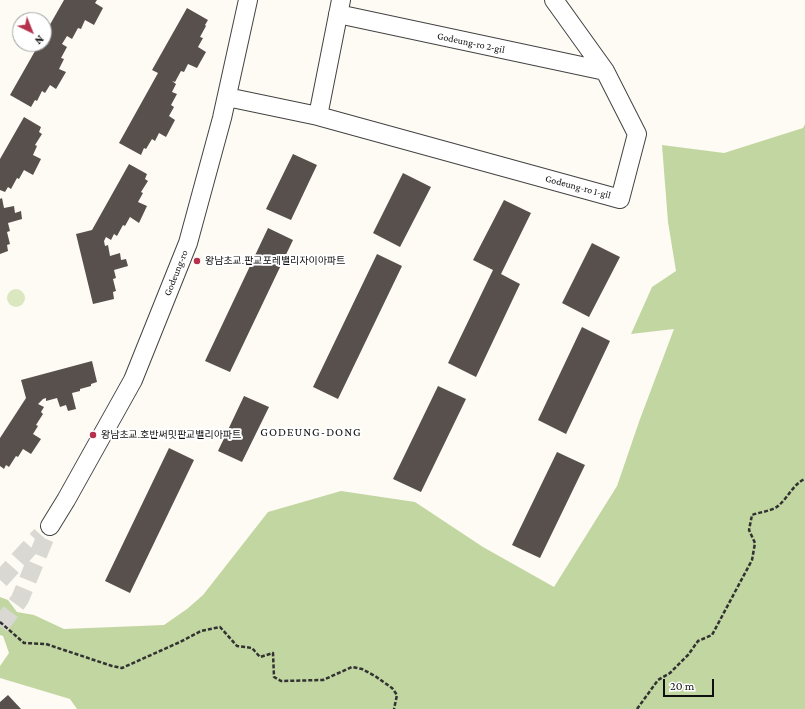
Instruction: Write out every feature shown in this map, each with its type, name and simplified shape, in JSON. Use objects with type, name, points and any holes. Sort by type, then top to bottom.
[{"type":"street","name":"Godeung-ro","points":[[50,526],[133,380],[188,243],[222,118],[248,0]]},
{"type":"street","name":"Godeung-ro 1-gil","points":[[227,97],[318,116],[620,199],[637,134],[605,71],[554,0]]},
{"type":"street","name":"Godeung-ro 2-gil","points":[[339,7],[605,71]]},
{"type":"street","points":[[318,116],[339,7]]},
{"type":"path","points":[[637,709],[658,680],[670,674],[688,655],[698,641],[712,635],[752,560],[755,544],[749,530],[752,515],[778,506],[799,481],[805,480]]},
{"type":"path","points":[[0,622],[24,643],[46,644],[122,668],[201,631],[220,627],[237,646],[252,648],[260,657],[273,653],[274,677],[281,681],[323,680],[352,667],[362,669],[392,688],[397,695],[394,709]]},
{"type":"green space","points":[[805,124],[805,709],[77,709],[70,699],[0,678],[0,666],[9,653],[3,636],[0,635],[0,597],[8,600],[17,612],[34,615],[64,629],[164,625],[187,609],[203,595],[268,512],[341,491],[415,502],[483,547],[554,587],[617,486],[640,419],[674,329],[631,334],[652,287],[676,271],[668,222],[662,145],[724,153],[803,128]]},
{"type":"green space","points":[[16,289],[20,290],[24,294],[24,302],[20,306],[16,307],[12,306],[8,302],[7,298],[8,294],[12,290]]},
{"type":"building","points":[[64,0],[97,0],[95,3],[103,8],[94,25],[85,20],[81,29],[78,28],[72,39],[67,36],[62,44],[67,47],[61,58],[64,59],[59,69],[66,72],[56,89],[50,85],[45,93],[42,91],[37,101],[35,100],[31,107],[10,95],[34,52],[52,52],[52,21]]},
{"type":"building","points":[[187,8],[208,20],[200,37],[203,38],[198,47],[206,52],[197,68],[188,64],[184,72],[181,71],[175,82],[172,81],[176,84],[172,92],[177,94],[171,105],[174,107],[169,116],[175,120],[166,137],[159,133],[155,141],[152,139],[146,149],[144,148],[141,155],[119,143],[158,73],[152,70]]},
{"type":"building","points":[[24,117],[41,127],[39,132],[42,134],[35,145],[37,146],[33,155],[41,159],[33,175],[24,170],[19,179],[17,178],[11,189],[8,187],[5,192],[0,190],[0,159]]},
{"type":"building","points":[[293,154],[317,165],[291,220],[266,209]]},
{"type":"building","points":[[129,164],[147,174],[145,179],[148,181],[141,192],[143,193],[138,202],[147,206],[139,223],[130,217],[125,226],[123,225],[117,236],[114,234],[111,240],[106,237],[104,241],[105,246],[108,245],[110,256],[120,253],[121,260],[126,259],[128,266],[114,270],[116,278],[113,279],[116,291],[113,292],[114,299],[93,304],[76,234],[92,230]]},
{"type":"building","points":[[403,173],[431,187],[400,247],[373,233]]},
{"type":"building","points":[[2,198],[4,208],[14,206],[15,213],[21,211],[22,219],[8,223],[10,231],[7,232],[10,244],[7,245],[8,251],[0,254],[0,199]]},
{"type":"building","points":[[504,200],[531,213],[501,274],[520,284],[476,377],[448,363],[493,270],[473,260]]},
{"type":"building","points":[[268,228],[293,240],[230,372],[205,361]]},
{"type":"building","points":[[592,243],[620,257],[589,317],[562,303]]},
{"type":"building","points":[[377,254],[402,266],[338,399],[313,387]]},
{"type":"building","points":[[582,327],[610,341],[566,434],[538,420]]},
{"type":"building","points":[[92,361],[97,382],[91,384],[91,386],[80,389],[80,391],[72,393],[76,409],[68,411],[66,405],[60,407],[57,398],[46,401],[46,398],[43,399],[38,404],[44,407],[41,412],[43,414],[36,425],[38,426],[33,434],[41,439],[31,454],[23,449],[18,457],[16,456],[9,467],[6,465],[4,469],[0,466],[0,438],[26,398],[21,380]]},
{"type":"building","points":[[438,386],[466,399],[421,492],[393,479]]},
{"type":"building","points":[[244,396],[269,407],[242,462],[218,451]]},
{"type":"building","points":[[169,448],[194,460],[130,593],[105,581]]},
{"type":"building","points":[[557,452],[585,465],[540,558],[512,545]]},
{"type":"building","points":[[8,695],[21,709],[0,709],[0,702]]},
{"type":"tunnel","points":[[0,626],[20,599],[50,526]]},
{"type":"tunnel","points":[[0,580],[41,535]]},
{"type":"place","name":"왕남초교.판교포레밸리자이아파트","points":[[197,261]]},
{"type":"place","name":"왕남초교.호반써밋판교밸리아파트","points":[[93,435]]},
{"type":"district","name":"GODEUNG-DONG","points":[[311,432]]}]
